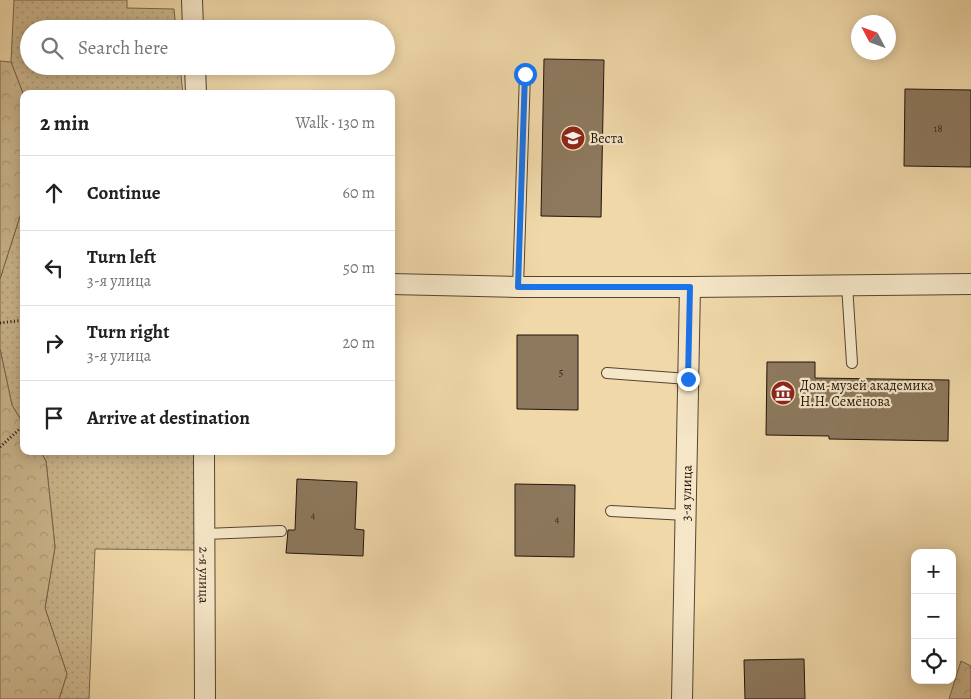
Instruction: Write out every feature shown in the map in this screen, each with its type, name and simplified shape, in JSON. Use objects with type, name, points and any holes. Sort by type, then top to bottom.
[{"type":"street","points":[[192,0],[193,20]]},
{"type":"street","points":[[195,75],[196,90]]},
{"type":"street","points":[[395,284],[518,287],[690,287],[971,284]]},
{"type":"street","name":"3-я улица","points":[[682,699],[690,287]]},
{"type":"street","name":"2-я улица","points":[[204,455],[205,699]]},
{"type":"lane","points":[[518,287],[525,74]]},
{"type":"lane","points":[[847,285],[852,363]]},
{"type":"lane","points":[[606,373],[688,379]]},
{"type":"lane","points":[[611,512],[686,515]]},
{"type":"lane","points":[[205,534],[280,531]]},
{"type":"path","points":[[0,323],[20,320]]},
{"type":"path","points":[[0,447],[20,429]]},
{"type":"green space","points":[[14,0],[127,0],[127,8],[174,9],[175,20],[20,20],[20,75],[181,75],[183,90],[22,90],[11,62]]},
{"type":"green space","points":[[0,61],[11,62],[22,90],[20,90],[20,216],[0,279]]},
{"type":"green space","points":[[20,216],[20,418],[12,405],[0,349],[0,279]]},
{"type":"green space","points":[[0,349],[12,405],[20,418],[20,455],[42,455],[46,461],[55,547],[45,608],[67,674],[59,699],[0,699]]},
{"type":"green space","points":[[42,455],[204,455],[196,550],[95,549],[89,699],[59,699],[67,674],[45,608],[55,547],[46,461]]},
{"type":"green space","points":[[961,661],[971,666],[971,699],[949,699],[954,684],[956,684],[956,677]]},
{"type":"building","name":"Веста","points":[[544,59],[604,60],[601,217],[541,216]]},
{"type":"building","points":[[905,89],[971,90],[971,167],[904,166]]},
{"type":"building","points":[[517,335],[578,335],[578,410],[517,409]]},
{"type":"building","points":[[767,362],[815,362],[815,378],[949,380],[948,441],[829,439],[829,436],[766,435]]},
{"type":"building","points":[[297,479],[357,482],[355,529],[364,530],[363,556],[286,553],[288,530],[295,530]]},
{"type":"building","points":[[515,484],[575,485],[574,557],[515,556]]},
{"type":"building","points":[[804,659],[805,699],[745,699],[744,660]]},
{"type":"place","name":"Веста","points":[[573,138]]},
{"type":"place","name":"Дом-музей академика Н.Н. Семёнова","points":[[783,393]]},
{"type":"route","points":[[525,74],[518,287],[690,287],[688,379]]}]
